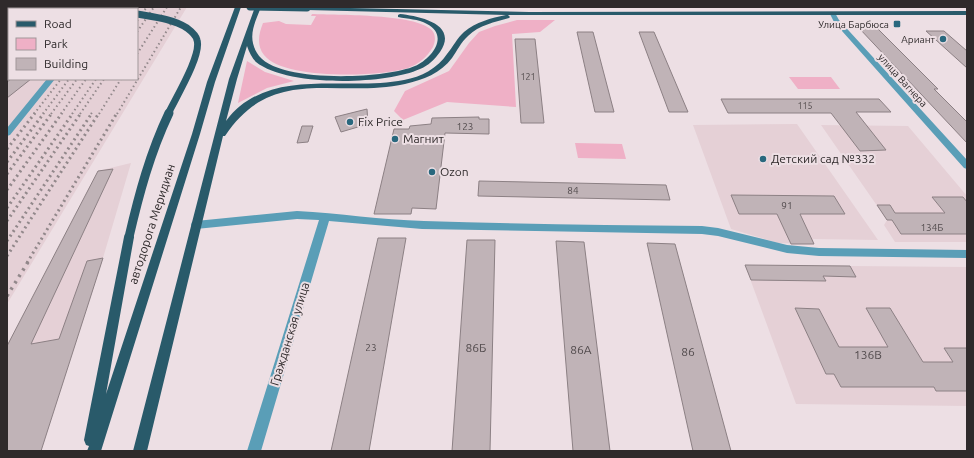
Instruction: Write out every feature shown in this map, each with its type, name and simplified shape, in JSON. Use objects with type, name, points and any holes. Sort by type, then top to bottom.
[{"type":"main road","points":[[91,7],[107,8]]},
{"type":"main road","name":"автодорога Меридиан","points":[[94,451],[196,134],[210,82],[238,7]]},
{"type":"main road","points":[[250,7],[529,14],[967,13]]},
{"type":"main road","points":[[140,451],[233,79],[258,7]]},
{"type":"main road","name":"улица Вагнера","points":[[827,7],[833,14]]},
{"type":"main road","points":[[248,33],[251,50],[260,61],[278,71],[306,76],[368,78],[395,75],[417,68],[426,63],[433,58],[440,46],[442,35],[438,28],[433,24],[415,18],[389,14],[307,8]]},
{"type":"main road","points":[[89,451],[129,238],[139,196],[155,146],[193,62],[198,44],[194,34],[184,26],[170,21],[138,14]]},
{"type":"main road","points":[[218,138],[240,111],[251,102],[267,94],[279,90],[298,87],[369,87],[407,82],[428,74],[442,64],[463,37],[476,27],[501,18],[529,14]]},
{"type":"street","name":"улица Вагнера","points":[[833,14],[836,21],[967,166]]},
{"type":"street","points":[[7,133],[50,80]]},
{"type":"street","points":[[196,225],[277,217],[325,216],[343,219],[422,225],[702,230],[718,232],[787,249],[818,252],[967,254]]},
{"type":"street","name":"Гражданская улица","points":[[254,451],[325,216]]},
{"type":"shaded area","points":[[7,7],[187,7],[7,304]]},
{"type":"shaded area","name":"Детский cад №332","points":[[797,124],[878,240],[813,239],[814,244],[778,243],[731,229],[693,125]]},
{"type":"shaded area","points":[[821,125],[908,126],[967,196],[967,242],[895,242],[884,225],[887,220]]},
{"type":"shaded area","points":[[131,163],[103,258],[40,451],[7,346],[98,171]]},
{"type":"shaded area","points":[[745,265],[967,267],[967,406],[796,404]]},
{"type":"green space","points":[[312,14],[373,16],[420,23],[433,32],[435,42],[428,54],[416,64],[408,68],[395,71],[376,73],[333,74],[291,69],[274,63],[264,55],[261,51],[259,43],[259,35],[263,23],[279,21],[286,24],[311,25],[316,16],[311,16]]},
{"type":"green space","points":[[517,20],[555,20],[540,32],[512,34],[516,107],[447,102],[403,120],[394,111],[405,91],[449,71],[469,43],[479,32]]},
{"type":"green space","points":[[247,61],[265,72],[294,81],[267,88],[238,103]]},
{"type":"green space","points":[[789,77],[831,77],[840,89],[798,89]]},
{"type":"green space","points":[[575,143],[622,144],[626,159],[578,158]]},
{"type":"building","points":[[859,28],[877,28],[938,89],[934,89],[967,122],[967,143]]},
{"type":"building","points":[[926,31],[944,31],[967,51],[967,68]]},
{"type":"building","points":[[577,32],[593,32],[614,112],[595,112]]},
{"type":"building","points":[[639,32],[654,32],[688,112],[669,112]]},
{"type":"building","points":[[515,39],[535,39],[544,123],[521,123]]},
{"type":"building","points":[[10,80],[30,80],[7,98],[7,82]]},
{"type":"building","points":[[721,99],[879,99],[891,112],[856,112],[886,150],[860,151],[831,113],[728,113]]},
{"type":"building","points":[[367,109],[368,124],[341,132],[335,117]]},
{"type":"building","points":[[479,117],[479,119],[489,119],[489,134],[445,133],[436,209],[412,208],[411,214],[374,214],[394,129],[409,129],[410,126],[431,124],[432,118]]},
{"type":"building","points":[[302,126],[313,126],[308,142],[297,143]]},
{"type":"building","points":[[113,169],[31,344],[59,339],[87,261],[103,258],[41,451],[7,451],[7,346],[98,171]]},
{"type":"building","points":[[479,181],[666,185],[670,200],[478,196]]},
{"type":"building","points":[[731,195],[834,196],[845,214],[800,214],[814,244],[791,244],[777,214],[739,214]]},
{"type":"building","points":[[932,197],[963,197],[967,202],[967,234],[901,234],[892,220],[887,220],[877,205],[890,205],[895,213],[945,213]]},
{"type":"building","points":[[378,238],[406,238],[369,451],[331,451]]},
{"type":"building","points":[[467,240],[495,240],[490,451],[452,451]]},
{"type":"building","points":[[556,241],[584,242],[610,451],[573,451]]},
{"type":"building","points":[[647,243],[675,244],[731,451],[693,451]]},
{"type":"building","points":[[745,265],[850,266],[856,277],[823,276],[826,281],[751,280]]},
{"type":"building","points":[[795,308],[819,309],[839,347],[888,347],[866,308],[890,308],[923,362],[953,362],[944,348],[967,348],[967,391],[936,391],[934,387],[841,387],[834,374],[826,374]]},
{"type":"railway","points":[[138,31],[154,7]]},
{"type":"railway","points":[[138,52],[167,7]]},
{"type":"railway","points":[[138,79],[181,7]]},
{"type":"railway","points":[[138,20],[146,8]]},
{"type":"railway","points":[[34,114],[60,80]]},
{"type":"railway","points":[[43,114],[68,80]]},
{"type":"railway","points":[[51,114],[76,80]]},
{"type":"railway","points":[[61,114],[85,80]]},
{"type":"railway","points":[[72,114],[95,80]]},
{"type":"railway","points":[[80,114],[103,80]]},
{"type":"railway","points":[[99,114],[120,80]]},
{"type":"railway","points":[[117,114],[137,80]]},
{"type":"railway","points":[[7,149],[35,113]]},
{"type":"railway","points":[[7,162],[44,113]]},
{"type":"railway","points":[[7,174],[52,113]]},
{"type":"railway","points":[[7,190],[62,113]]},
{"type":"railway","points":[[7,208],[73,113]]},
{"type":"railway","points":[[7,221],[81,113]]},
{"type":"railway","points":[[7,241],[92,113]]},
{"type":"railway","points":[[7,256],[99,113]]},
{"type":"railway","points":[[27,263],[117,113]]},
{"type":"railway","points":[[7,296],[28,262]]},
{"type":"place","name":"Улица Барбюса","points":[[897,24]]},
{"type":"place","name":"Ариант","points":[[943,39]]},
{"type":"place","name":"Fix Price","points":[[350,122]]},
{"type":"place","name":"Магнит","points":[[395,139]]},
{"type":"place","name":"Детский cад №332","points":[[763,159]]},
{"type":"place","name":"Ozon","points":[[432,172]]}]
